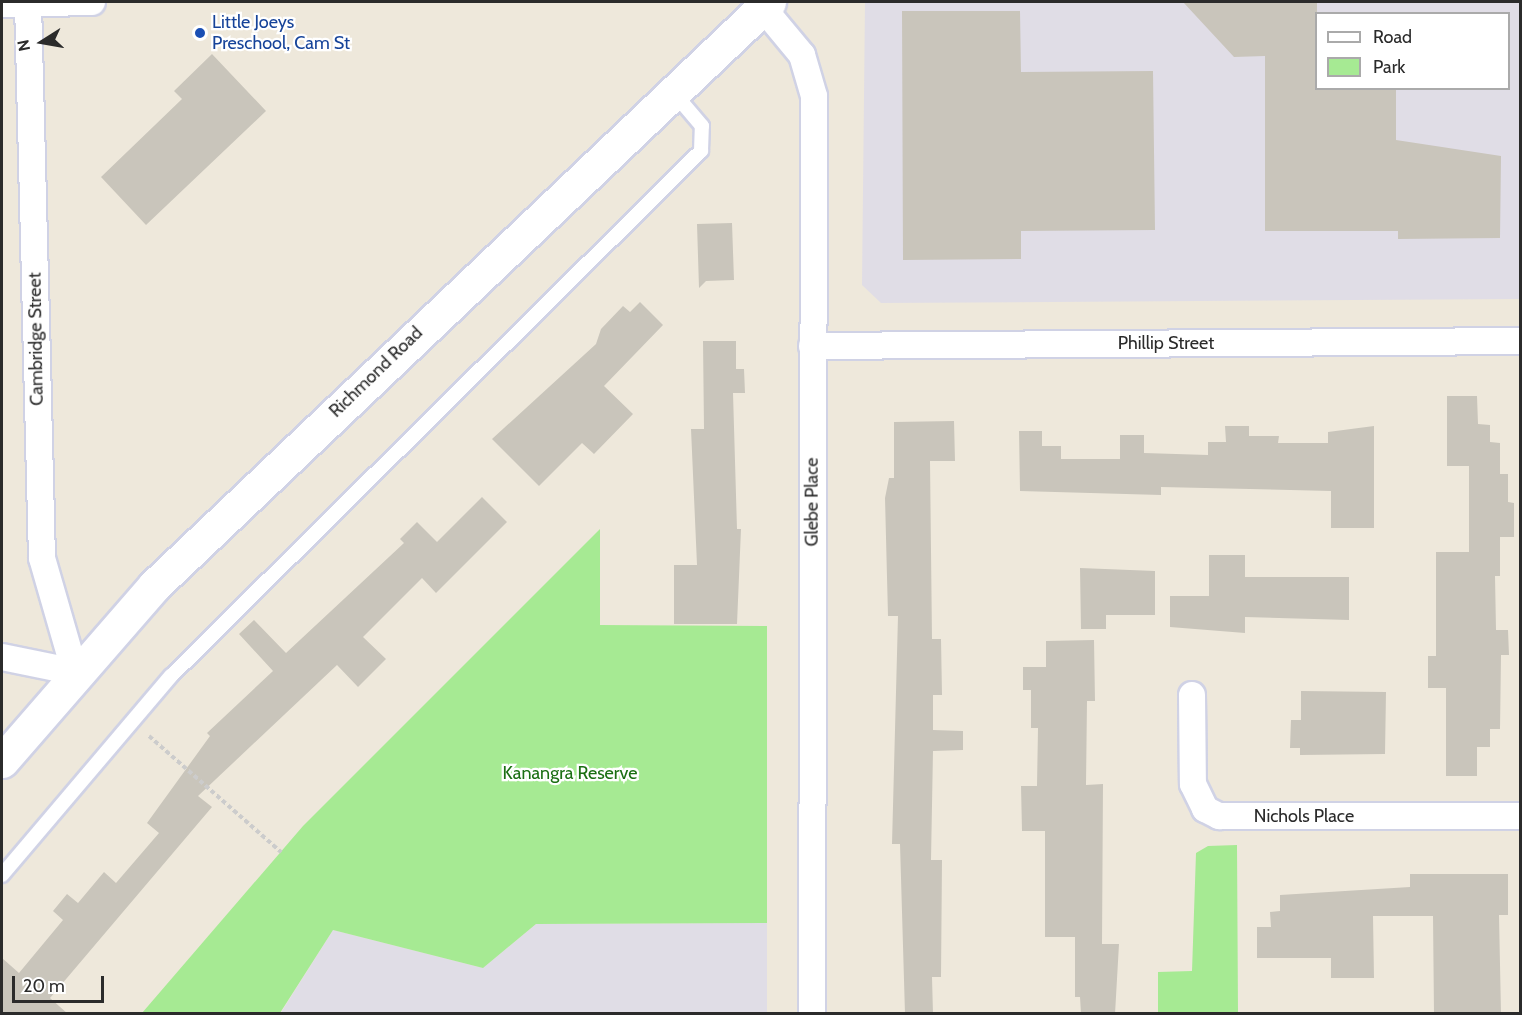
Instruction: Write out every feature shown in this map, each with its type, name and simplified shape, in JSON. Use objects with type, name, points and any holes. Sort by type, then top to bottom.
[{"type":"street","name":"Cambridge Street","points":[[28,2],[42,558],[75,672]]},
{"type":"street","points":[[2,4],[92,2]]},
{"type":"street","name":"Richmond Road","points":[[2,761],[75,672],[154,586],[763,3]]},
{"type":"street","name":"Glebe Place","points":[[763,3],[802,55],[814,96],[812,1014]]},
{"type":"street","name":"Phillip Street","points":[[812,346],[1521,341]]},
{"type":"street","points":[[2,657],[37,660],[75,672]]},
{"type":"street","name":"Nichols Place","points":[[1192,695],[1193,784],[1205,809],[1219,816],[1521,816]]},
{"type":"lane","points":[[2,875],[7,857],[132,722],[171,676],[701,151],[702,126],[671,89]]},
{"type":"path","points":[[132,722],[281,852]]},
{"type":"shaded area","points":[[865,2],[1520,2],[1520,299],[881,303],[862,285]]},
{"type":"shaded area","points":[[767,923],[767,1013],[280,1014],[333,930],[483,968],[536,924]]},
{"type":"green space","name":"Kanangra Reserve","points":[[600,529],[600,625],[767,626],[767,923],[536,924],[483,968],[333,930],[280,1013],[142,1013],[303,826]]},
{"type":"green space","points":[[1237,845],[1238,1013],[1158,1013],[1158,972],[1192,971],[1196,853],[1208,846]]},
{"type":"building","points":[[1183,2],[1317,2],[1315,90],[1396,90],[1396,140],[1501,156],[1500,238],[1398,239],[1398,231],[1265,231],[1265,56],[1234,57]]},
{"type":"building","points":[[902,11],[1020,11],[1021,72],[1153,71],[1155,230],[1021,231],[1021,259],[903,260]]},
{"type":"building","points":[[212,54],[266,111],[146,225],[101,177],[182,99],[174,91]]},
{"type":"building","points":[[732,223],[734,280],[706,281],[699,288],[697,224]]},
{"type":"building","points":[[640,302],[663,325],[604,386],[633,414],[594,454],[582,443],[539,486],[492,439],[596,344],[601,329],[623,306],[630,312]]},
{"type":"building","points":[[703,341],[736,341],[736,369],[744,369],[745,393],[733,393],[737,529],[741,529],[737,624],[674,624],[674,565],[697,565],[691,429],[704,429]]},
{"type":"building","points":[[1447,396],[1477,396],[1478,424],[1490,425],[1490,442],[1500,443],[1500,474],[1508,474],[1508,502],[1514,503],[1514,537],[1500,537],[1500,576],[1495,576],[1496,630],[1508,630],[1509,655],[1501,655],[1500,729],[1490,729],[1490,747],[1477,747],[1477,776],[1446,776],[1446,688],[1428,688],[1428,656],[1436,656],[1436,552],[1469,552],[1469,466],[1447,466]]},
{"type":"building","points":[[954,421],[955,461],[930,461],[932,639],[941,639],[942,695],[933,695],[933,730],[963,731],[963,750],[933,751],[931,860],[942,860],[941,977],[932,977],[933,1014],[905,1014],[900,844],[892,844],[898,616],[888,616],[885,498],[889,478],[894,478],[894,422]]},
{"type":"building","points":[[1225,426],[1249,426],[1249,436],[1279,436],[1278,443],[1328,443],[1328,432],[1374,426],[1374,528],[1331,528],[1331,491],[1161,487],[1161,495],[1020,491],[1019,431],[1042,431],[1042,446],[1061,446],[1061,459],[1120,459],[1120,435],[1144,435],[1144,453],[1208,455],[1208,442],[1226,442]]},
{"type":"building","points":[[482,497],[507,522],[436,593],[422,578],[363,637],[386,659],[358,687],[337,665],[198,796],[212,807],[50,998],[68,1014],[2,1014],[2,958],[19,973],[63,920],[53,911],[67,894],[78,903],[104,872],[116,883],[159,833],[147,823],[210,736],[207,733],[273,671],[239,634],[254,620],[286,653],[404,543],[400,539],[417,522],[437,542]]},
{"type":"building","points":[[1209,555],[1245,555],[1245,577],[1349,577],[1349,620],[1245,617],[1245,633],[1170,627],[1170,596],[1209,596]]},
{"type":"building","points":[[1080,568],[1155,571],[1155,615],[1106,615],[1106,629],[1081,629]]},
{"type":"building","points":[[1094,640],[1095,701],[1087,701],[1086,785],[1103,784],[1102,944],[1119,944],[1115,1014],[1081,1014],[1080,997],[1075,997],[1075,937],[1045,937],[1045,831],[1022,831],[1021,786],[1037,786],[1038,728],[1031,728],[1031,690],[1023,690],[1023,667],[1046,667],[1046,641]]},
{"type":"building","points":[[1301,691],[1386,692],[1385,754],[1300,755],[1300,748],[1290,748],[1291,720],[1301,720]]},
{"type":"building","points":[[1410,874],[1508,874],[1508,915],[1499,915],[1501,1014],[1434,1014],[1433,916],[1373,916],[1374,978],[1331,978],[1331,958],[1257,958],[1257,927],[1271,927],[1270,912],[1280,911],[1280,895],[1410,887]]},
{"type":"place","name":"Little Joeys Preschool, Cam St","points":[[200,33]]}]
